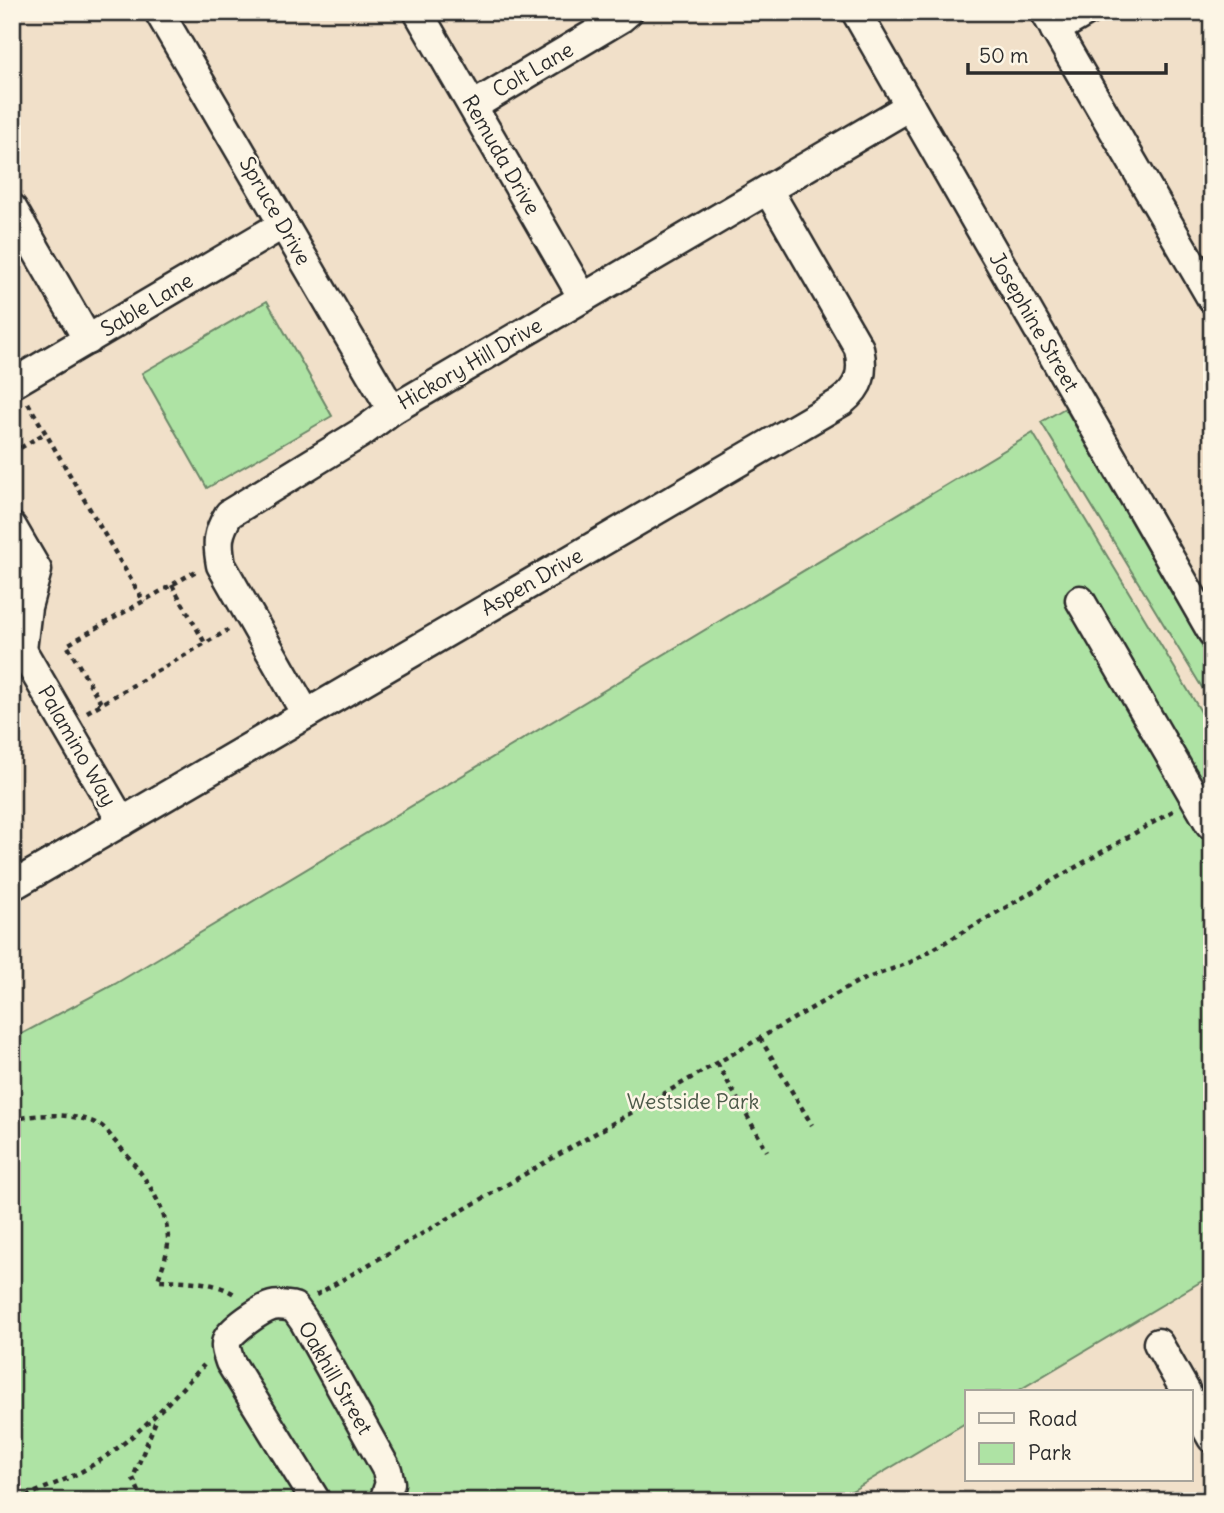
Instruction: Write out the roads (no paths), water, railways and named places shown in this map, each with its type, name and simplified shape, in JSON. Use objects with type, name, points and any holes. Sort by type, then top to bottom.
[{"type":"street","name":"Spruce Drive","points":[[159,12],[391,410]]},
{"type":"street","name":"Remuda Drive","points":[[418,12],[583,298]]},
{"type":"street","name":"Colt Lane","points":[[472,106],[628,12]]},
{"type":"street","name":"Josephine Street","points":[[856,12],[1212,632]]},
{"type":"street","points":[[1086,12],[1050,21],[1212,299]]},
{"type":"street","name":"Hickory Hill Drive","points":[[306,714],[221,565],[219,529],[229,514],[360,433],[391,410],[910,106]]},
{"type":"street","name":"Aspen Drive","points":[[12,886],[830,409],[853,393],[862,366],[859,348],[768,190]]},
{"type":"street","points":[[12,208],[88,340]]},
{"type":"street","name":"Sable Lane","points":[[14,383],[282,225]]},
{"type":"street","points":[[12,527],[37,570],[17,642]]},
{"type":"street","points":[[1080,600],[1211,825]]},
{"type":"street","name":"Palamino Way","points":[[17,642],[122,822]]},
{"type":"street","name":"Oakhill Street","points":[[316,1501],[230,1362],[226,1342],[232,1333],[259,1312],[272,1306],[294,1307],[387,1470],[390,1483],[384,1501]]},
{"type":"street","points":[[1158,1343],[1185,1390]]},
{"type":"street","points":[[1192,1403],[1212,1438]]},
{"type":"park label","name":"Westside Park","points":[[693,1102]]}]
